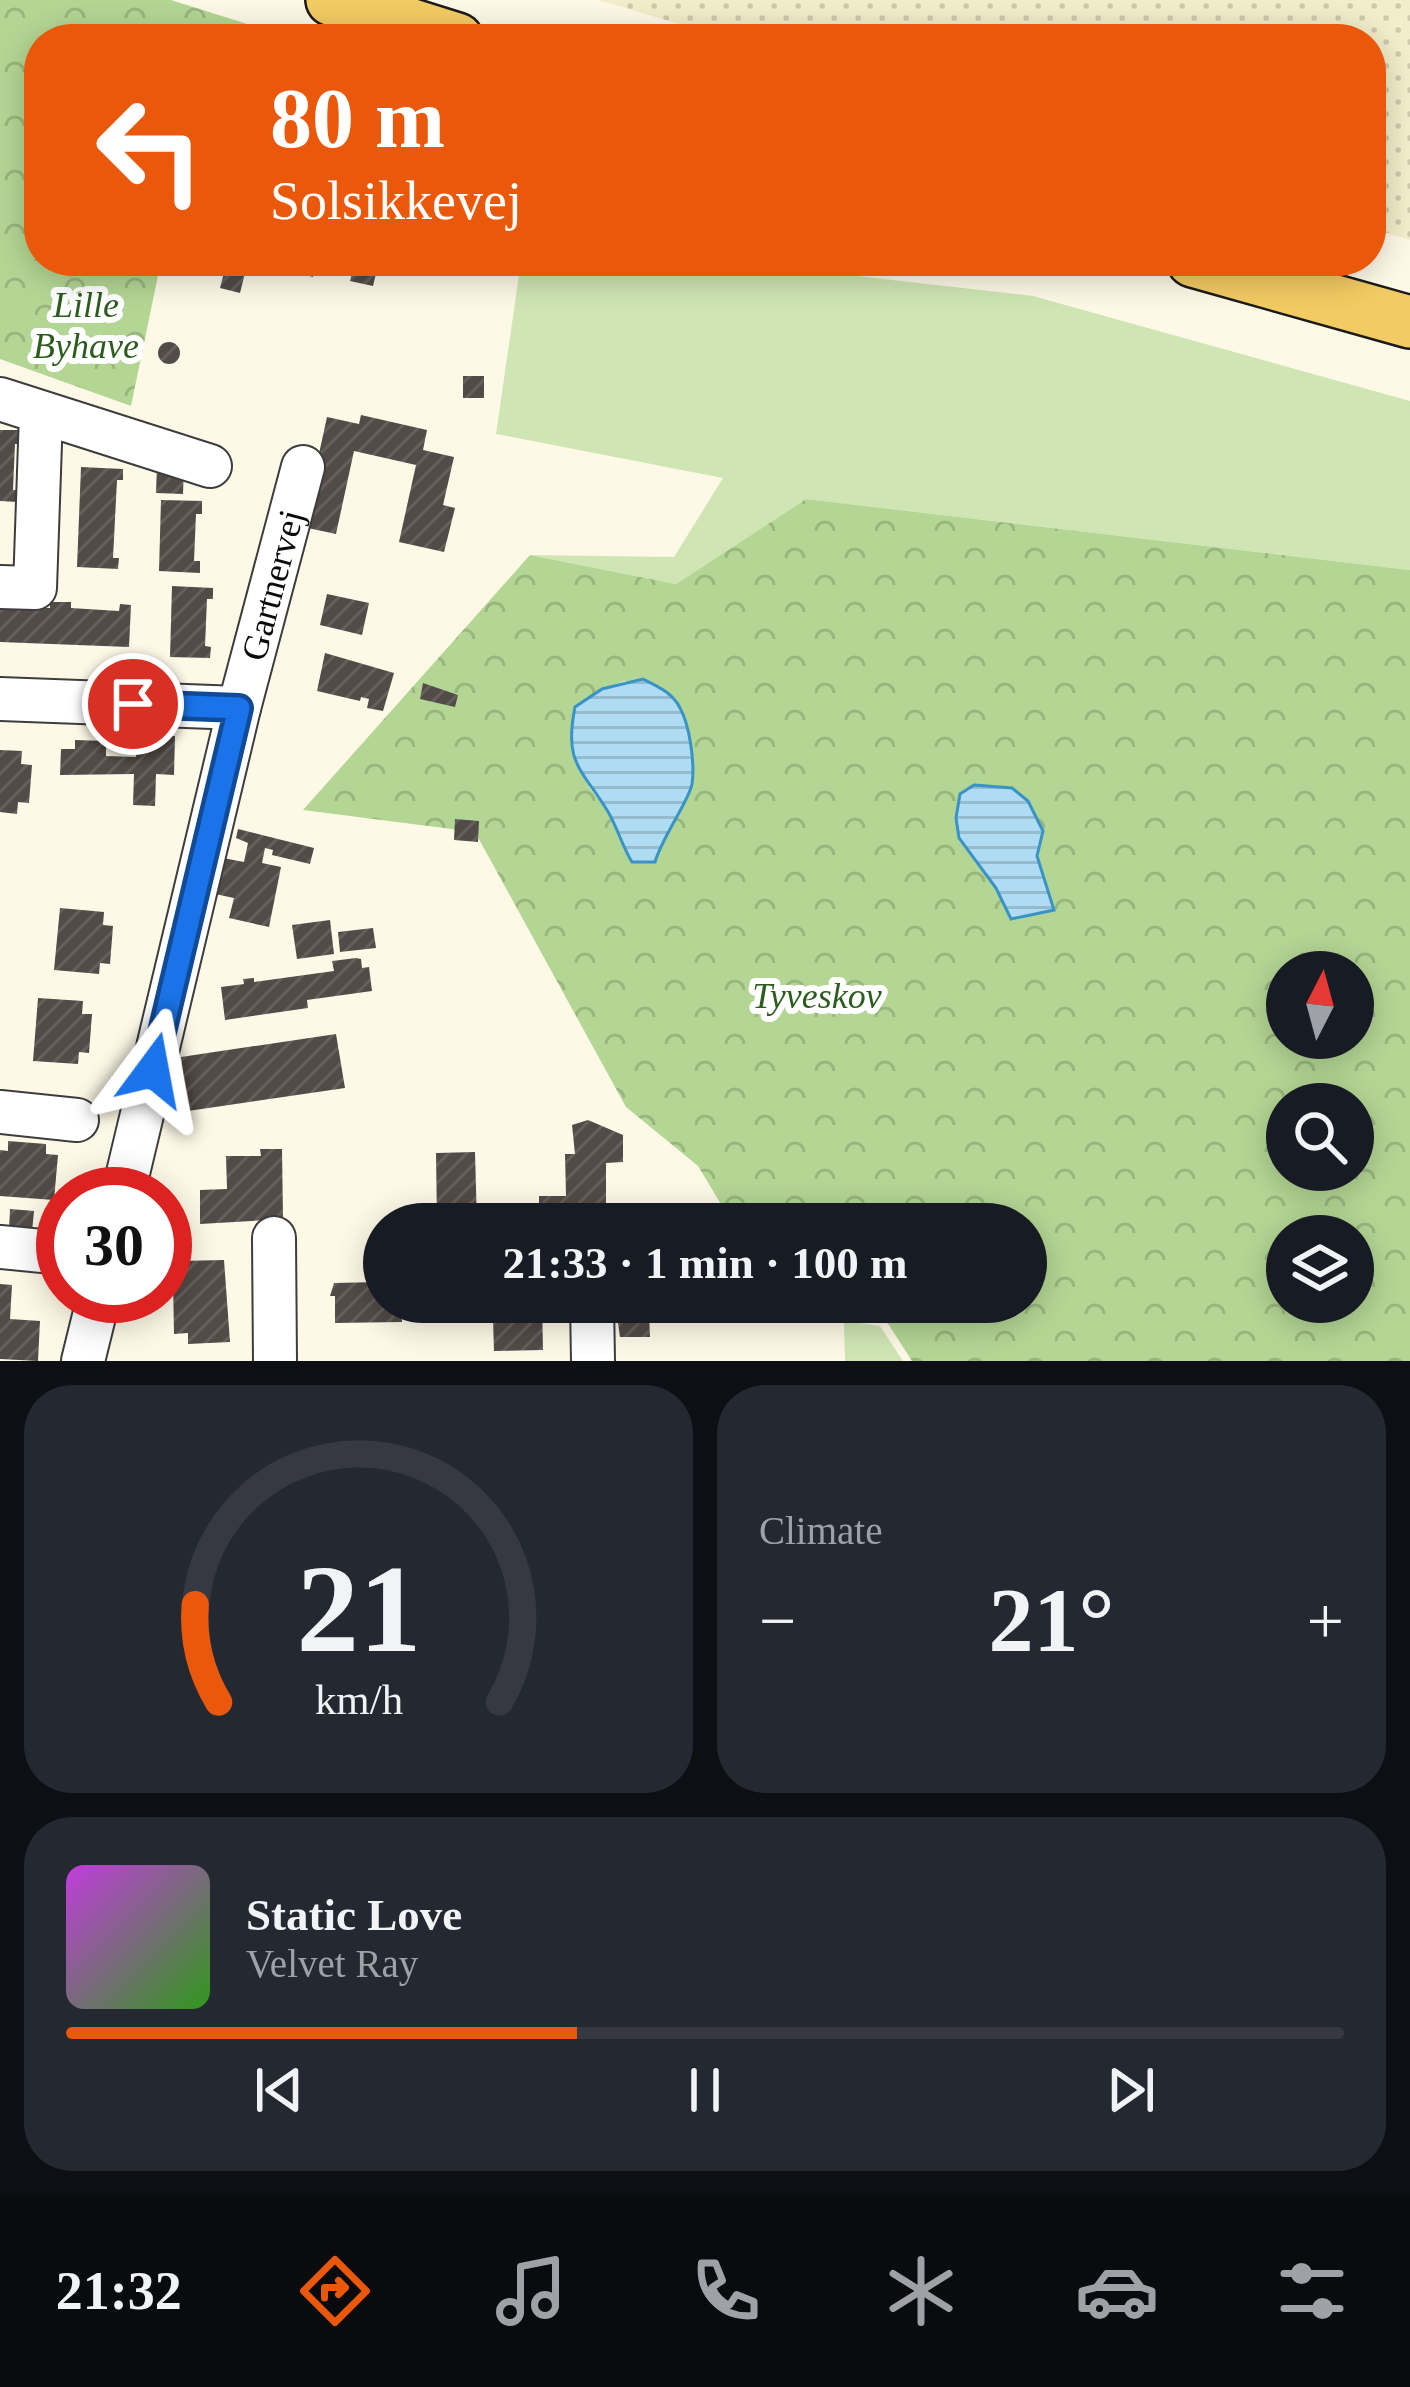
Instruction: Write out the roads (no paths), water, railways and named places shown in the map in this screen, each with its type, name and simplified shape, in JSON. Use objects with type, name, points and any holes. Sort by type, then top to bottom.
[{"type":"main road","points":[[332,0],[409,24]]},
{"type":"main road","points":[[1246,276],[1410,322]]},
{"type":"street","points":[[0,400],[210,466]]},
{"type":"street","points":[[0,587],[35,589],[41,414]]},
{"type":"street","name":"Gartnervej","points":[[129,1167],[239,708],[304,467]]},
{"type":"street","points":[[0,699],[239,708]]},
{"type":"street","points":[[0,1112],[77,1120]]},
{"type":"street","points":[[274,1238],[274,1361]]},
{"type":"street","points":[[0,1247],[36,1250]]},
{"type":"street","points":[[83,1361],[92,1323]]},
{"type":"street","points":[[592,1323],[592,1361]]},
{"type":"water","points":[[643,679],[677,703],[687,725],[692,756],[690,791],[655,862],[632,862],[611,816],[577,763],[572,740],[575,707],[602,689]]},
{"type":"water","points":[[974,785],[1012,788],[1028,801],[1043,831],[1037,856],[1054,910],[1011,919],[996,888],[959,838],[960,794]]},
{"type":"park label","name":"Lille Byhave","points":[[86,324]]},
{"type":"park label","name":"Tyveskov","points":[[817,995]]}]
